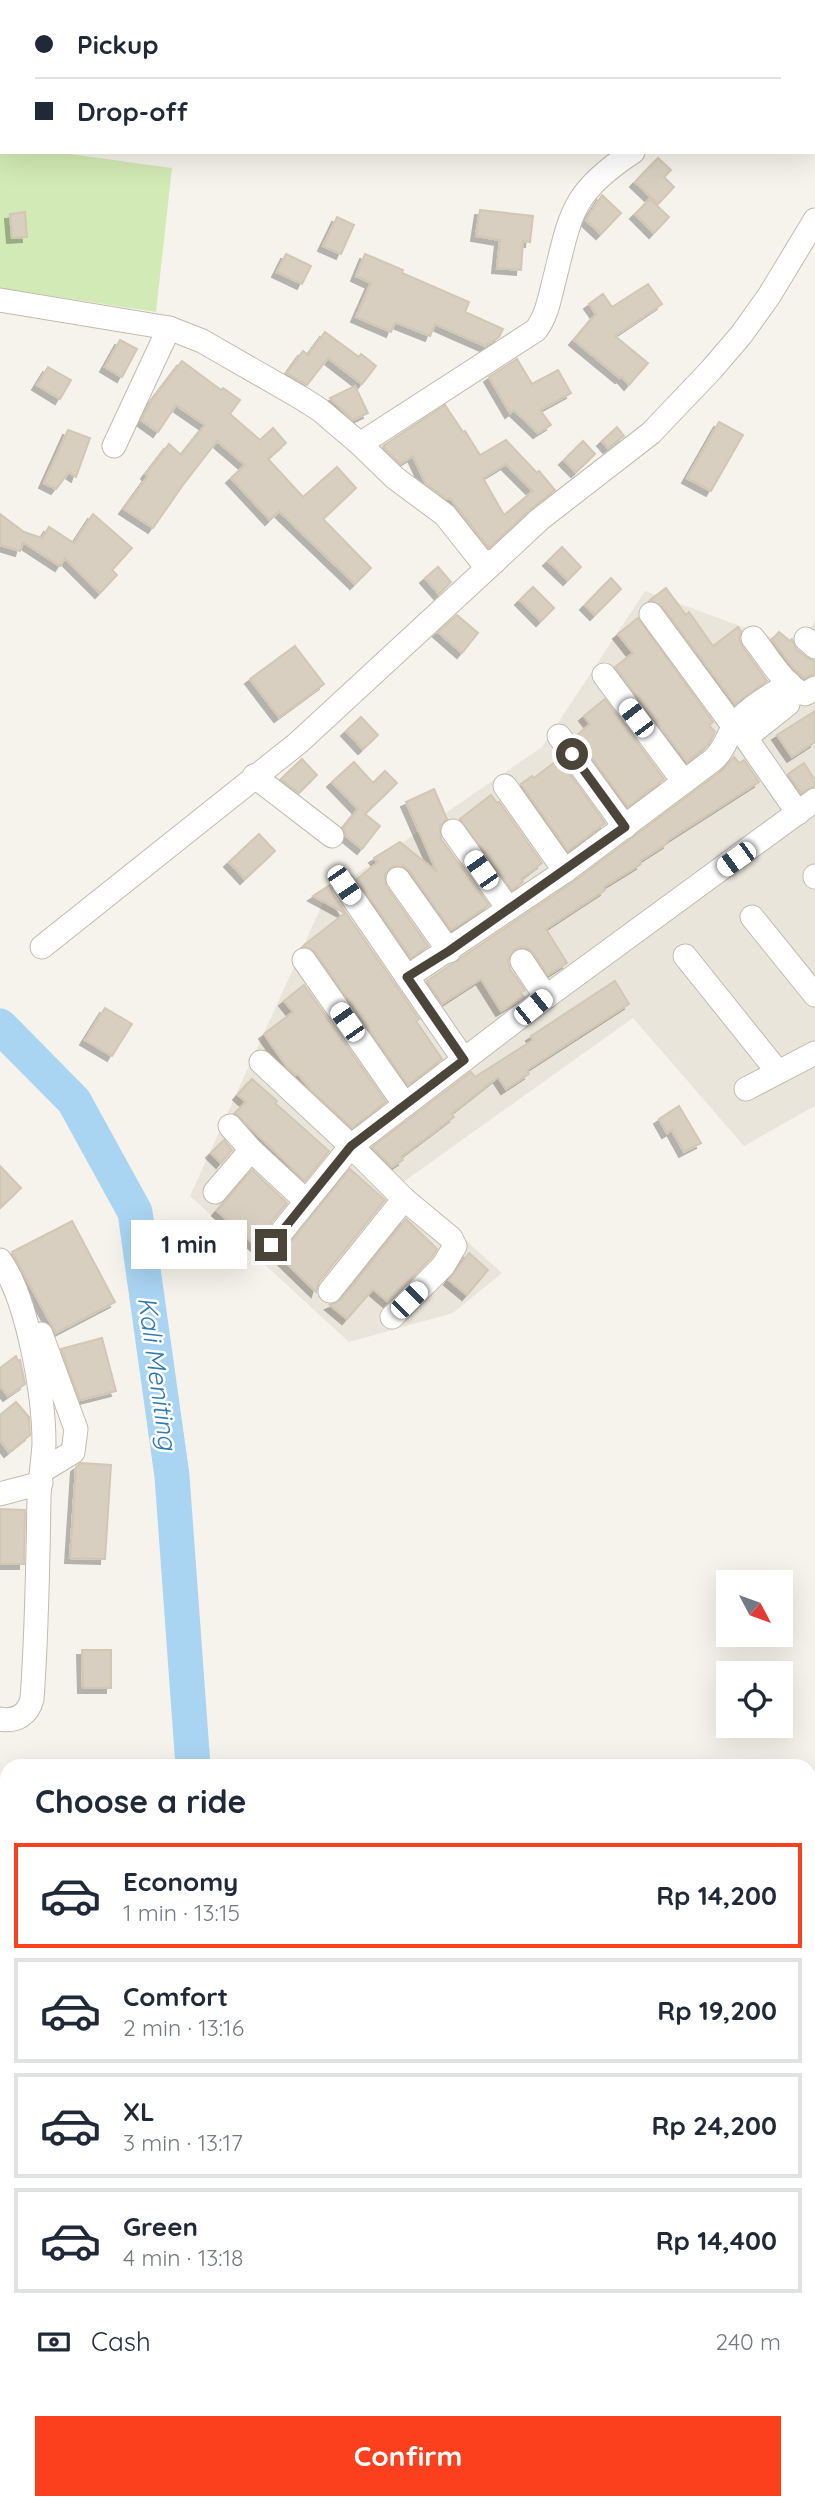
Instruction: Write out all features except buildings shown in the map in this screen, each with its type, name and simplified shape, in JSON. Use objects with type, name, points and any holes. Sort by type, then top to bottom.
[{"type":"street","points":[[360,444],[536,330],[545,313],[567,227],[578,202],[604,171],[630,154]]},
{"type":"street","points":[[42,947],[325,719],[540,519],[651,433],[741,335],[769,296],[815,220]]},
{"type":"street","points":[[0,300],[169,328],[202,341],[320,410],[395,478],[445,515],[482,561],[494,562]]},
{"type":"street","points":[[114,446],[169,328]]},
{"type":"street","points":[[651,614],[734,727]]},
{"type":"street","points":[[753,638],[788,694]]},
{"type":"street","points":[[604,675],[684,782]]},
{"type":"street","points":[[407,977],[565,871],[684,782],[721,753],[741,718],[788,694],[805,694],[815,688]]},
{"type":"street","points":[[271,1245],[351,1146],[546,997],[806,806],[748,741],[749,735],[788,694]]},
{"type":"street","points":[[559,736],[625,827]]},
{"type":"street","points":[[254,775],[332,836]]},
{"type":"street","points":[[505,786],[565,871]]},
{"type":"street","points":[[453,831],[508,908]]},
{"type":"street","points":[[398,879],[449,951]]},
{"type":"street","points":[[344,885],[464,1060]]},
{"type":"street","points":[[752,918],[815,995]]},
{"type":"street","points":[[685,956],[778,1072]]},
{"type":"street","points":[[304,960],[405,1105]]},
{"type":"street","points":[[522,961],[546,997]]},
{"type":"street","points":[[746,1089],[815,1053]]},
{"type":"street","points":[[261,1062],[404,1199],[452,1238],[454,1246],[443,1266],[392,1317]]},
{"type":"street","points":[[230,1126],[251,1150],[306,1201]]},
{"type":"street","points":[[215,1192],[251,1150]]},
{"type":"street","points":[[330,1291],[404,1199]]},
{"type":"street","points":[[0,1260],[15,1287],[34,1359],[43,1415],[32,1703],[17,1719],[0,1719]]},
{"type":"street","points":[[0,1494],[41,1477],[73,1452],[76,1429],[39,1331]]},
{"type":"shaded area","points":[[645,591],[800,648],[815,620],[815,1106],[744,1146],[633,1018],[402,1183],[502,1273],[453,1313],[349,1342],[190,1196],[327,894],[542,747]]},
{"type":"green space","points":[[0,154],[70,154],[172,168],[156,312],[0,288]]},
{"type":"waterway","name":"Kali Meniting","points":[[0,1026],[74,1101],[135,1212],[172,1476],[192,1759]]},
{"type":"route","points":[[271,1245],[351,1146],[464,1060],[407,977],[449,951],[625,827],[572,754]]}]
